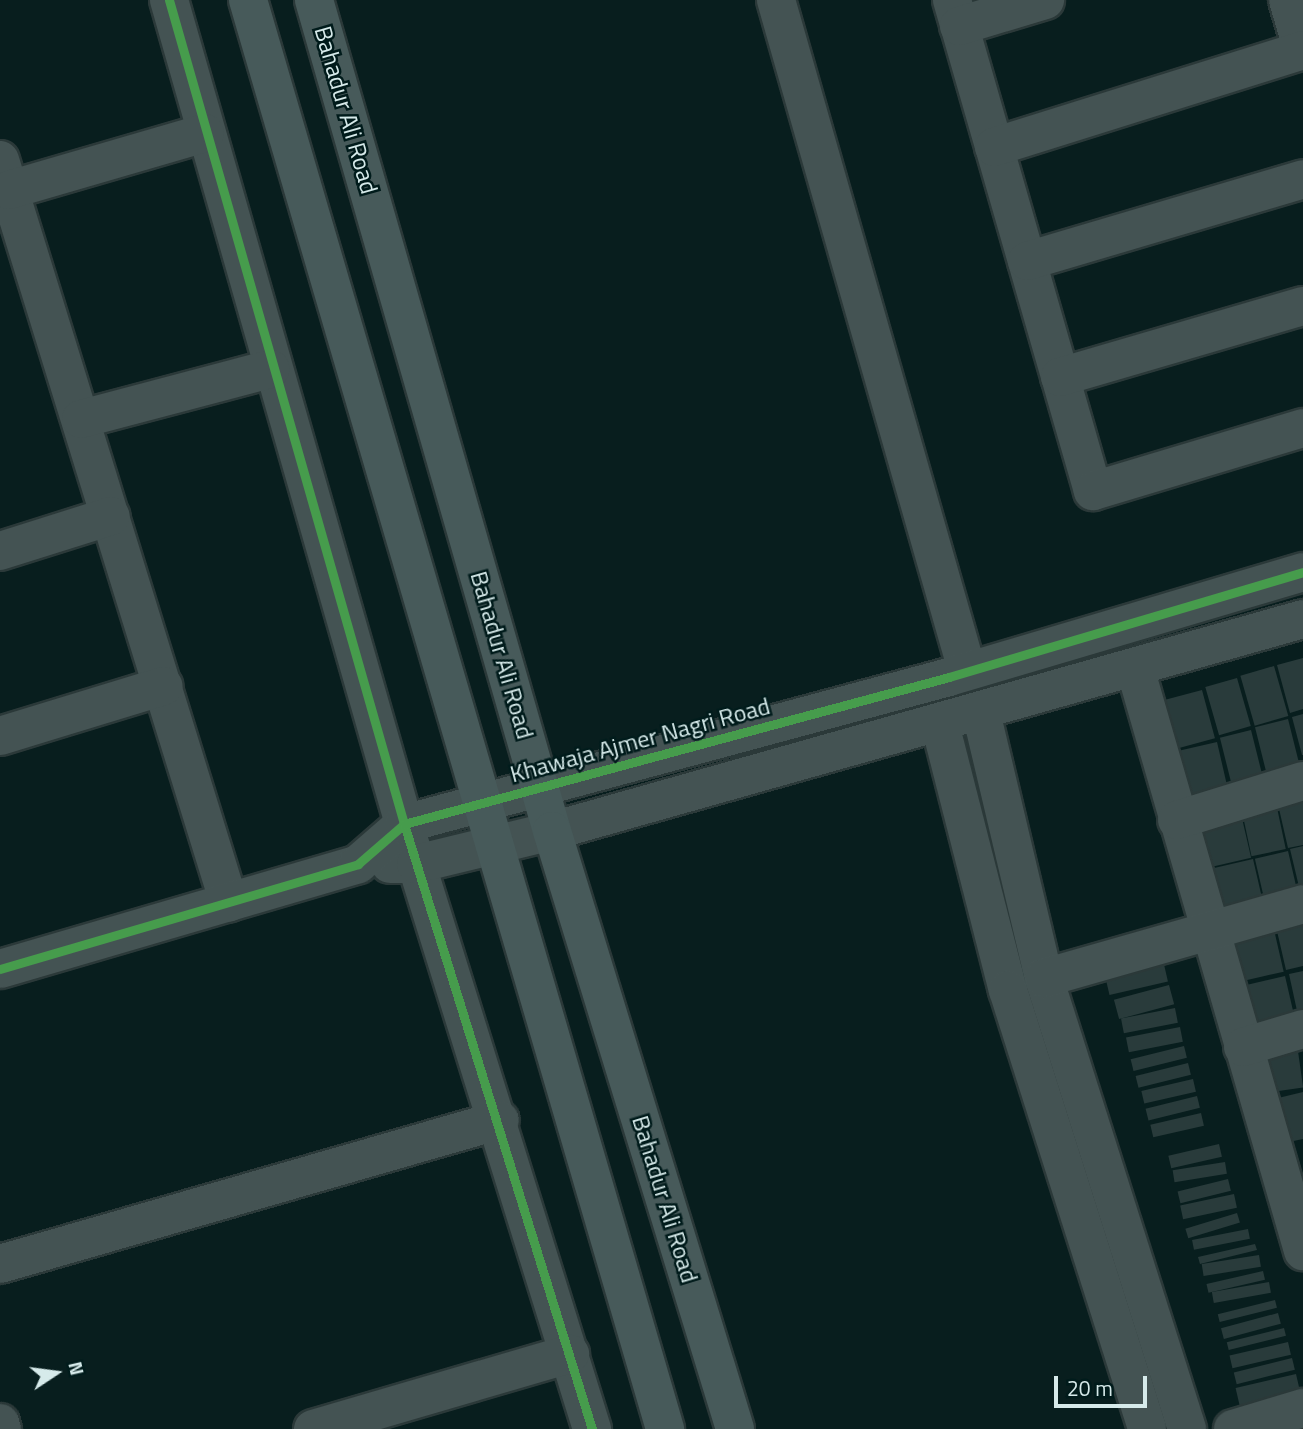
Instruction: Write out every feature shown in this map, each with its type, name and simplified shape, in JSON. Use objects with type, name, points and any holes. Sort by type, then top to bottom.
[{"type":"main road","points":[[248,0],[665,1429]]},
{"type":"main road","name":"Bahadur Ali Road","points":[[314,0],[552,831],[735,1429]]},
{"type":"street","points":[[169,0],[270,369],[404,824],[500,1120],[592,1429]]},
{"type":"street","points":[[776,0],[967,670]]},
{"type":"street","points":[[1045,0],[955,13],[1093,491],[1303,428]]},
{"type":"street","points":[[994,147],[1303,51],[1288,0]]},
{"type":"street","points":[[205,133],[5,175],[229,903]]},
{"type":"street","points":[[1027,261],[1303,179]]},
{"type":"street","points":[[1060,377],[1303,306]]},
{"type":"street","points":[[81,419],[270,369]]},
{"type":"street","points":[[0,551],[111,516]]},
{"type":"street","name":"Khawaja Ajmer Nagri Road","points":[[358,864],[404,824],[967,670],[1303,572]]},
{"type":"street","name":"Khawaja Ajmer Nagri Road","points":[[0,969],[358,864],[416,864],[552,831],[940,724],[1303,619]]},
{"type":"street","points":[[1135,668],[1243,1046],[1290,1160],[1303,1251]]},
{"type":"street","points":[[0,736],[164,686]]},
{"type":"street","points":[[981,712],[1044,978],[1187,1429]]},
{"type":"street","points":[[940,724],[1008,990],[1147,1429]]},
{"type":"street","points":[[1177,820],[1303,781]]},
{"type":"street","points":[[1044,978],[1303,904]]},
{"type":"street","points":[[1243,1046],[1303,1029]]},
{"type":"street","points":[[0,1264],[500,1120]]},
{"type":"street","points":[[313,1429],[570,1354]]},
{"type":"street","points":[[1233,1429],[1303,1408]]},
{"type":"street","points":[[0,1423],[2,1429]]},
{"type":"building","points":[[1303,658],[1303,709],[1290,713],[1277,665]]},
{"type":"building","points":[[1274,666],[1288,716],[1255,726],[1240,676]]},
{"type":"building","points":[[1237,678],[1251,726],[1219,735],[1205,687]]},
{"type":"building","points":[[1202,690],[1215,738],[1177,748],[1164,700]]},
{"type":"building","points":[[1303,714],[1303,755],[1302,755],[1292,717]]},
{"type":"building","points":[[1288,719],[1301,771],[1268,780],[1255,727]]},
{"type":"building","points":[[1251,730],[1264,783],[1233,791],[1220,738]]},
{"type":"building","points":[[1217,742],[1229,793],[1192,801],[1180,751]]},
{"type":"building","points":[[1303,794],[1303,845],[1288,848],[1277,800]]},
{"type":"building","points":[[1276,803],[1286,849],[1252,856],[1242,810]]},
{"type":"building","points":[[1241,814],[1251,858],[1212,867],[1202,823]]},
{"type":"building","points":[[1303,846],[1303,890],[1300,891],[1290,849]]},
{"type":"building","points":[[1288,851],[1298,896],[1265,903],[1255,859]]},
{"type":"building","points":[[1253,859],[1264,906],[1224,915],[1213,868]]},
{"type":"building","points":[[1303,911],[1303,966],[1286,970],[1274,918]]},
{"type":"building","points":[[1272,921],[1284,972],[1241,982],[1229,931]]},
{"type":"building","points":[[1163,960],[1168,981],[1109,995],[1105,973]]},
{"type":"building","points":[[1303,971],[1303,1019],[1299,1020],[1289,974]]},
{"type":"building","points":[[1285,976],[1296,1022],[1254,1031],[1243,986]]},
{"type":"building","points":[[1169,985],[1174,1004],[1119,1019],[1114,1000]]},
{"type":"building","points":[[1175,1008],[1178,1023],[1124,1033],[1121,1018]]},
{"type":"building","points":[[1180,1027],[1183,1042],[1129,1052],[1126,1037]]},
{"type":"building","points":[[1297,1044],[1303,1088],[1267,1093],[1261,1049]]},
{"type":"building","points":[[1184,1046],[1187,1058],[1134,1071],[1131,1059]]},
{"type":"building","points":[[1188,1063],[1191,1075],[1139,1088],[1136,1076]]},
{"type":"building","points":[[1193,1079],[1196,1092],[1144,1104],[1141,1091]]},
{"type":"building","points":[[1303,1092],[1303,1139],[1284,1143],[1274,1099]]},
{"type":"building","points":[[1197,1096],[1200,1108],[1148,1120],[1146,1109]]},
{"type":"building","points":[[1201,1113],[1204,1126],[1153,1137],[1150,1125]]},
{"type":"building","points":[[1219,1144],[1222,1157],[1171,1168],[1168,1156]]},
{"type":"building","points":[[1225,1162],[1227,1174],[1175,1182],[1173,1170]]},
{"type":"building","points":[[1228,1179],[1231,1191],[1180,1203],[1178,1192]]},
{"type":"building","points":[[1234,1194],[1237,1208],[1183,1219],[1180,1205]]},
{"type":"building","points":[[1237,1213],[1240,1223],[1188,1238],[1185,1229]]},
{"type":"building","points":[[1248,1229],[1250,1239],[1194,1250],[1192,1240]]},
{"type":"building","points":[[1255,1244],[1257,1250],[1200,1264],[1198,1257]]},
{"type":"building","points":[[1259,1255],[1261,1267],[1204,1276],[1202,1264]]},
{"type":"building","points":[[1263,1271],[1265,1280],[1209,1293],[1206,1284]]},
{"type":"building","points":[[1269,1282],[1271,1293],[1214,1303],[1212,1292]]},
{"type":"building","points":[[1275,1300],[1277,1308],[1220,1322],[1218,1314]]},
{"type":"building","points":[[1278,1313],[1281,1324],[1224,1339],[1221,1328]]},
{"type":"building","points":[[1284,1328],[1286,1336],[1229,1350],[1227,1342]]},
{"type":"building","points":[[1288,1342],[1291,1355],[1232,1368],[1230,1355]]},
{"type":"building","points":[[1292,1358],[1295,1370],[1237,1384],[1234,1373]]},
{"type":"building","points":[[1296,1374],[1300,1392],[1240,1405],[1236,1388]]},
{"type":"cycle path","points":[[169,0],[404,824],[592,1429]]},
{"type":"cycle path","points":[[0,969],[358,864],[404,824],[949,677],[1303,572]]}]
